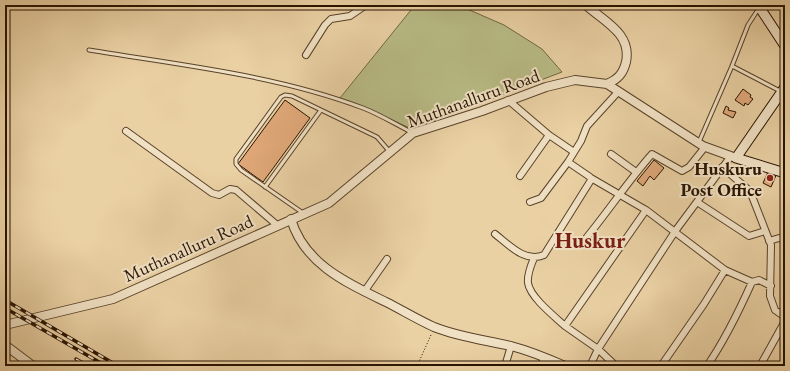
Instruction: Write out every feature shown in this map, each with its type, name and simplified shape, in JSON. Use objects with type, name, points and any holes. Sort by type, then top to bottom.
[{"type":"main road","points":[[758,6],[785,46]]},
{"type":"main road","points":[[783,89],[734,157],[785,173]]},
{"type":"street","points":[[306,55],[325,25],[331,19],[350,16],[366,5]]},
{"type":"street","points":[[586,5],[620,33],[628,53],[624,68],[618,79],[607,84]]},
{"type":"street","name":"Muthanalluru Road","points":[[5,325],[113,299],[329,203],[413,133],[482,111],[546,87],[575,80],[607,84],[702,145],[734,157]]},
{"type":"street","points":[[530,202],[541,198],[568,162],[581,141],[587,126],[618,92]]},
{"type":"street","points":[[508,100],[549,135],[574,152]]},
{"type":"street","points":[[126,131],[212,193],[219,195],[230,189],[236,190],[277,226]]},
{"type":"street","points":[[520,176],[549,135]]},
{"type":"street","points":[[587,237],[621,195],[636,172],[654,154],[678,170],[685,171],[696,161],[702,145]]},
{"type":"street","points":[[611,154],[636,172]]},
{"type":"street","points":[[590,366],[598,349],[676,230],[722,167],[734,157]]},
{"type":"street","points":[[568,162],[591,178],[646,210],[676,230],[726,270],[752,282],[758,280],[771,286]]},
{"type":"street","points":[[722,167],[748,188],[769,241],[772,255],[770,296],[775,310],[785,317]]},
{"type":"street","points":[[495,234],[520,253],[534,258],[544,255],[551,246],[591,178]]},
{"type":"street","points":[[697,202],[742,233],[749,236],[765,231]]},
{"type":"street","points":[[564,326],[646,210]]},
{"type":"street","points":[[291,219],[294,230],[305,249],[317,262],[341,280],[435,327],[476,340],[511,346],[565,366]]},
{"type":"street","points":[[769,241],[779,238],[785,240]]},
{"type":"street","points":[[534,258],[528,277],[530,289],[534,295],[564,326],[598,349],[616,366]]},
{"type":"street","points":[[364,292],[387,259]]},
{"type":"street","points":[[661,366],[726,270]]},
{"type":"street","points":[[707,366],[717,352],[740,311],[752,282]]},
{"type":"street","points":[[760,366],[785,321]]},
{"type":"street","points":[[778,335],[785,339]]},
{"type":"street","points":[[5,345],[33,366]]},
{"type":"street","points":[[505,366],[511,346]]},
{"type":"street","points":[[540,366],[545,358]]},
{"type":"lane","points":[[702,145],[748,25],[758,6]]},
{"type":"lane","points":[[89,50],[231,74],[304,89],[363,108],[413,133]]},
{"type":"lane","points":[[732,66],[783,89]]},
{"type":"lane","points":[[304,214],[241,170],[236,164],[236,159],[281,97],[286,95],[292,96],[377,137],[390,152]]},
{"type":"lane","points":[[265,186],[321,110]]},
{"type":"path","points":[[417,366],[435,327]]},
{"type":"green space","points":[[415,5],[458,5],[504,25],[542,49],[562,72],[412,129],[340,98]]},
{"type":"building","points":[[743,89],[751,95],[750,97],[753,99],[748,105],[745,103],[744,106],[735,100]]},
{"type":"building","points":[[285,100],[310,118],[263,182],[238,164]]},
{"type":"building","points":[[726,106],[729,108],[728,110],[736,112],[733,118],[723,113]]},
{"type":"building","points":[[654,160],[664,168],[654,180],[650,176],[643,186],[637,181]]},
{"type":"building","name":"Huskuru Post Office","points":[[769,170],[777,173],[771,187],[763,183]]},
{"type":"railway","points":[[5,300],[118,366]]},
{"type":"railway","points":[[5,308],[106,366]]},
{"type":"railway","points":[[76,359],[88,366]]},
{"type":"place","name":"Huskuru Post Office","points":[[770,178]]},
{"type":"district","name":"Huskur","points":[[590,240]]}]
